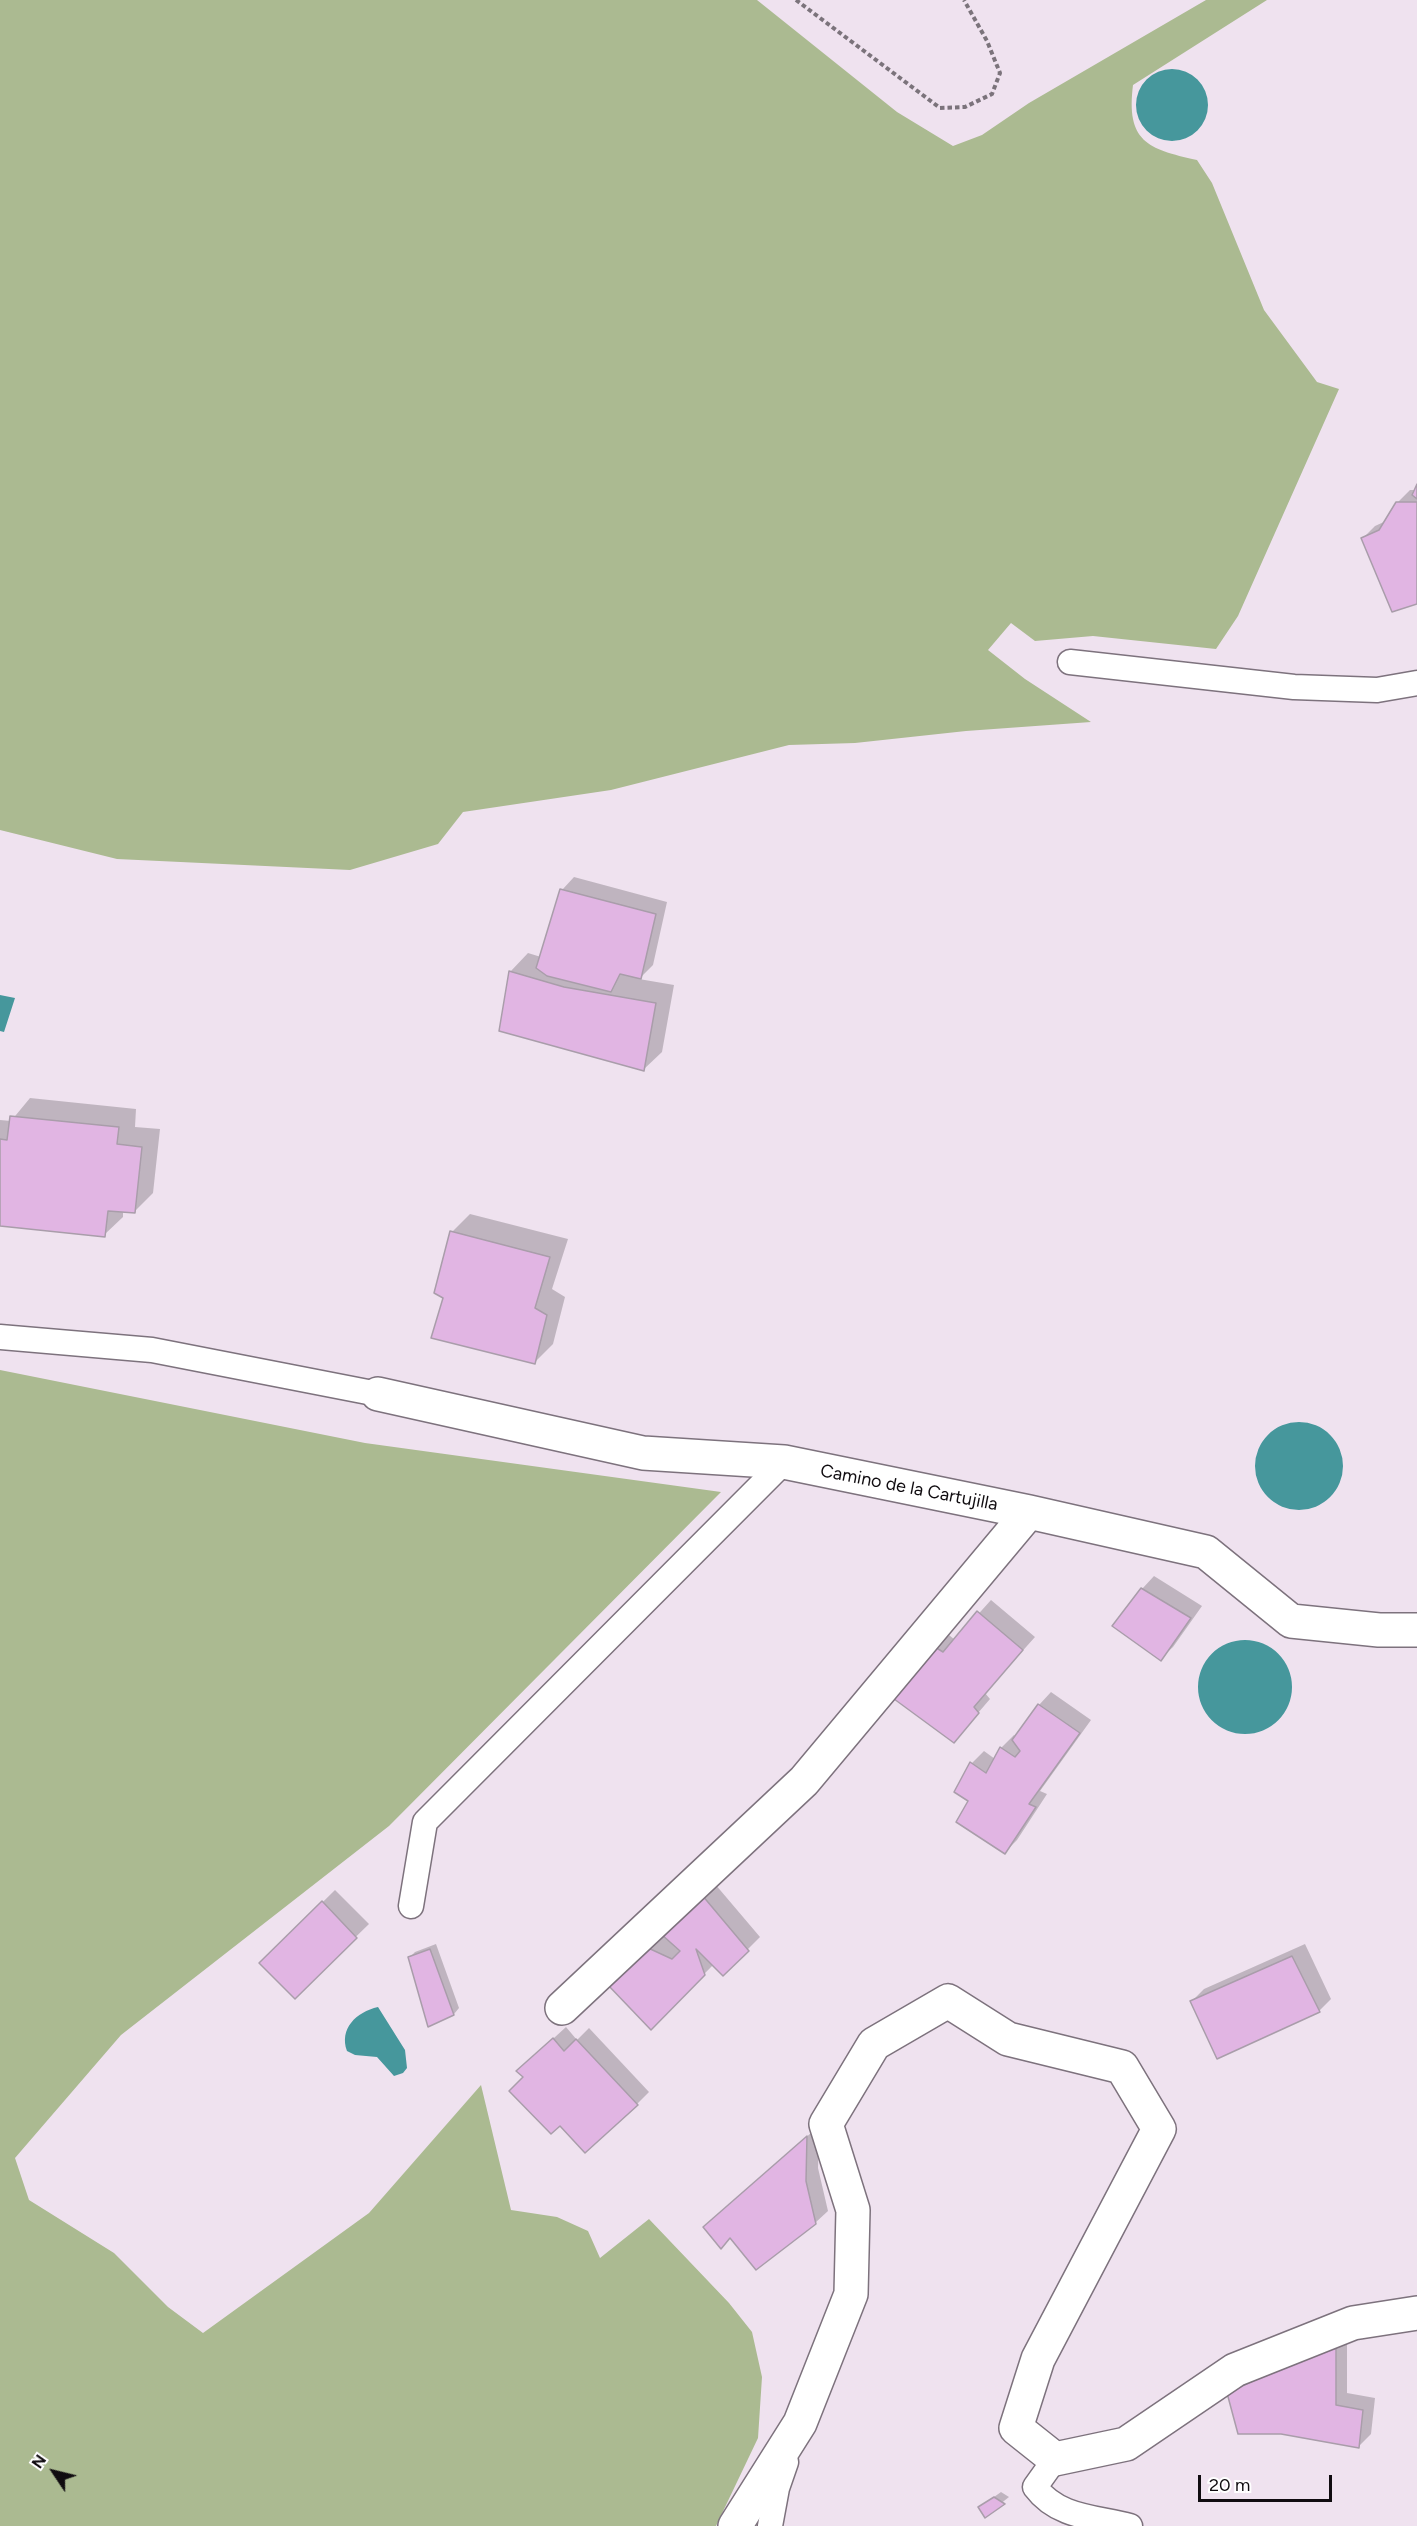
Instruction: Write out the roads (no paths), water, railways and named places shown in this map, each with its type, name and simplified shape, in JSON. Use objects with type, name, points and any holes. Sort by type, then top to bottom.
[{"type":"street","name":"Camino de la Cartujilla","points":[[378,1394],[643,1453],[784,1462],[1029,1512],[1206,1552],[1291,1621],[1379,1630],[1417,1630]]},
{"type":"street","points":[[562,2008],[804,1781],[1029,1512]]},
{"type":"street","points":[[735,2526],[800,2423],[851,2294],[853,2210],[826,2124],[874,2044],[948,2001],[1008,2039],[1122,2067],[1159,2129],[1038,2359],[1016,2428],[1055,2458],[1126,2444],[1235,2370],[1353,2323],[1417,2313]]},
{"type":"lane","points":[[1070,662],[1294,687],[1377,690],[1417,683]]},
{"type":"lane","points":[[0,1337],[152,1350],[378,1394]]},
{"type":"lane","points":[[411,1906],[425,1822],[784,1462]]},
{"type":"lane","points":[[770,2526],[777,2488],[800,2423]]},
{"type":"lane","points":[[1055,2458],[1035,2487],[1043,2498],[1064,2512],[1130,2526]]},
{"type":"water","points":[[1165,69],[1179,69],[1198,79],[1208,98],[1208,112],[1198,131],[1179,141],[1165,141],[1146,131],[1136,112],[1136,98],[1146,79]]},
{"type":"water","points":[[0,995],[15,998],[4,1032],[0,1031]]},
{"type":"water","points":[[1299,1422],[1316,1425],[1330,1435],[1340,1449],[1343,1466],[1340,1483],[1330,1497],[1316,1507],[1299,1510],[1282,1507],[1268,1497],[1258,1483],[1255,1466],[1258,1449],[1268,1435],[1282,1425]]},
{"type":"water","points":[[1245,1640],[1263,1644],[1278,1654],[1288,1669],[1292,1687],[1288,1705],[1278,1720],[1263,1730],[1245,1734],[1227,1730],[1212,1720],[1202,1705],[1198,1687],[1202,1669],[1212,1654],[1227,1644]]},
{"type":"water","points":[[378,2007],[405,2050],[407,2068],[403,2073],[394,2076],[377,2057],[355,2055],[347,2051],[345,2043],[347,2029],[356,2017]]}]
